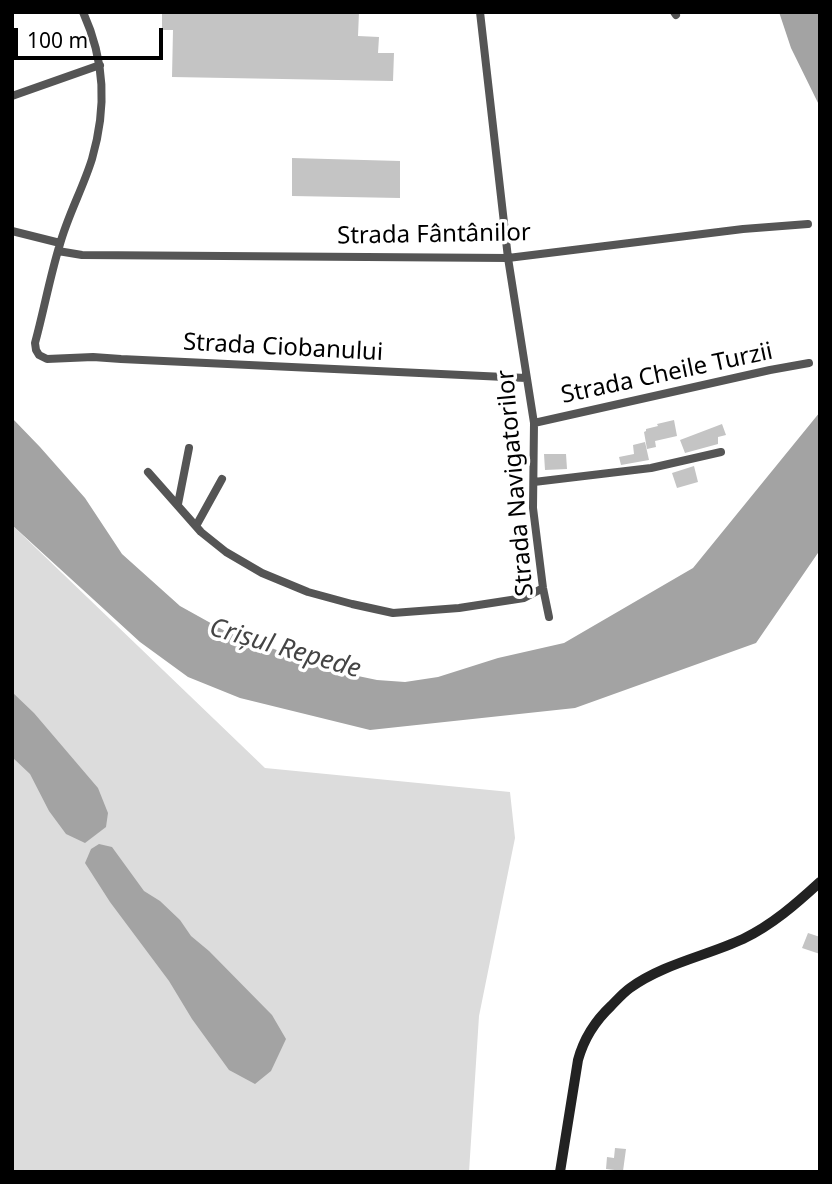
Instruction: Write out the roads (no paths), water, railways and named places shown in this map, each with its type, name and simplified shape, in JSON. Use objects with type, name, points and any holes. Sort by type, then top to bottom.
[{"type":"street","points":[[59,247],[92,158],[103,96],[100,65],[91,29],[83,12]]},
{"type":"street","name":"Strada Navigatorilor","points":[[480,12],[508,258],[534,423],[533,508],[549,617]]},
{"type":"street","points":[[12,96],[100,65]]},
{"type":"street","name":"Strada Fântânilor","points":[[12,230],[82,254],[508,258],[743,229],[808,224]]},
{"type":"street","name":"Strada Ciobanului","points":[[59,247],[35,343],[36,351],[47,359],[93,356],[526,378]]},
{"type":"street","name":"Strada Cheile Turzii","points":[[534,423],[809,363]]},
{"type":"street","points":[[178,504],[190,447]]},
{"type":"street","points":[[534,482],[651,468],[721,452]]},
{"type":"street","points":[[148,472],[196,526],[226,552],[262,573],[308,592],[393,613],[459,608],[524,598],[543,588]]},
{"type":"street","points":[[196,526],[222,479]]},
{"type":"street","points":[[560,1172],[582,1044],[604,1013],[629,988],[654,973],[762,929],[820,882]]},
{"type":"water label","name":"Crișul Repede","points":[[285,649]]}]
